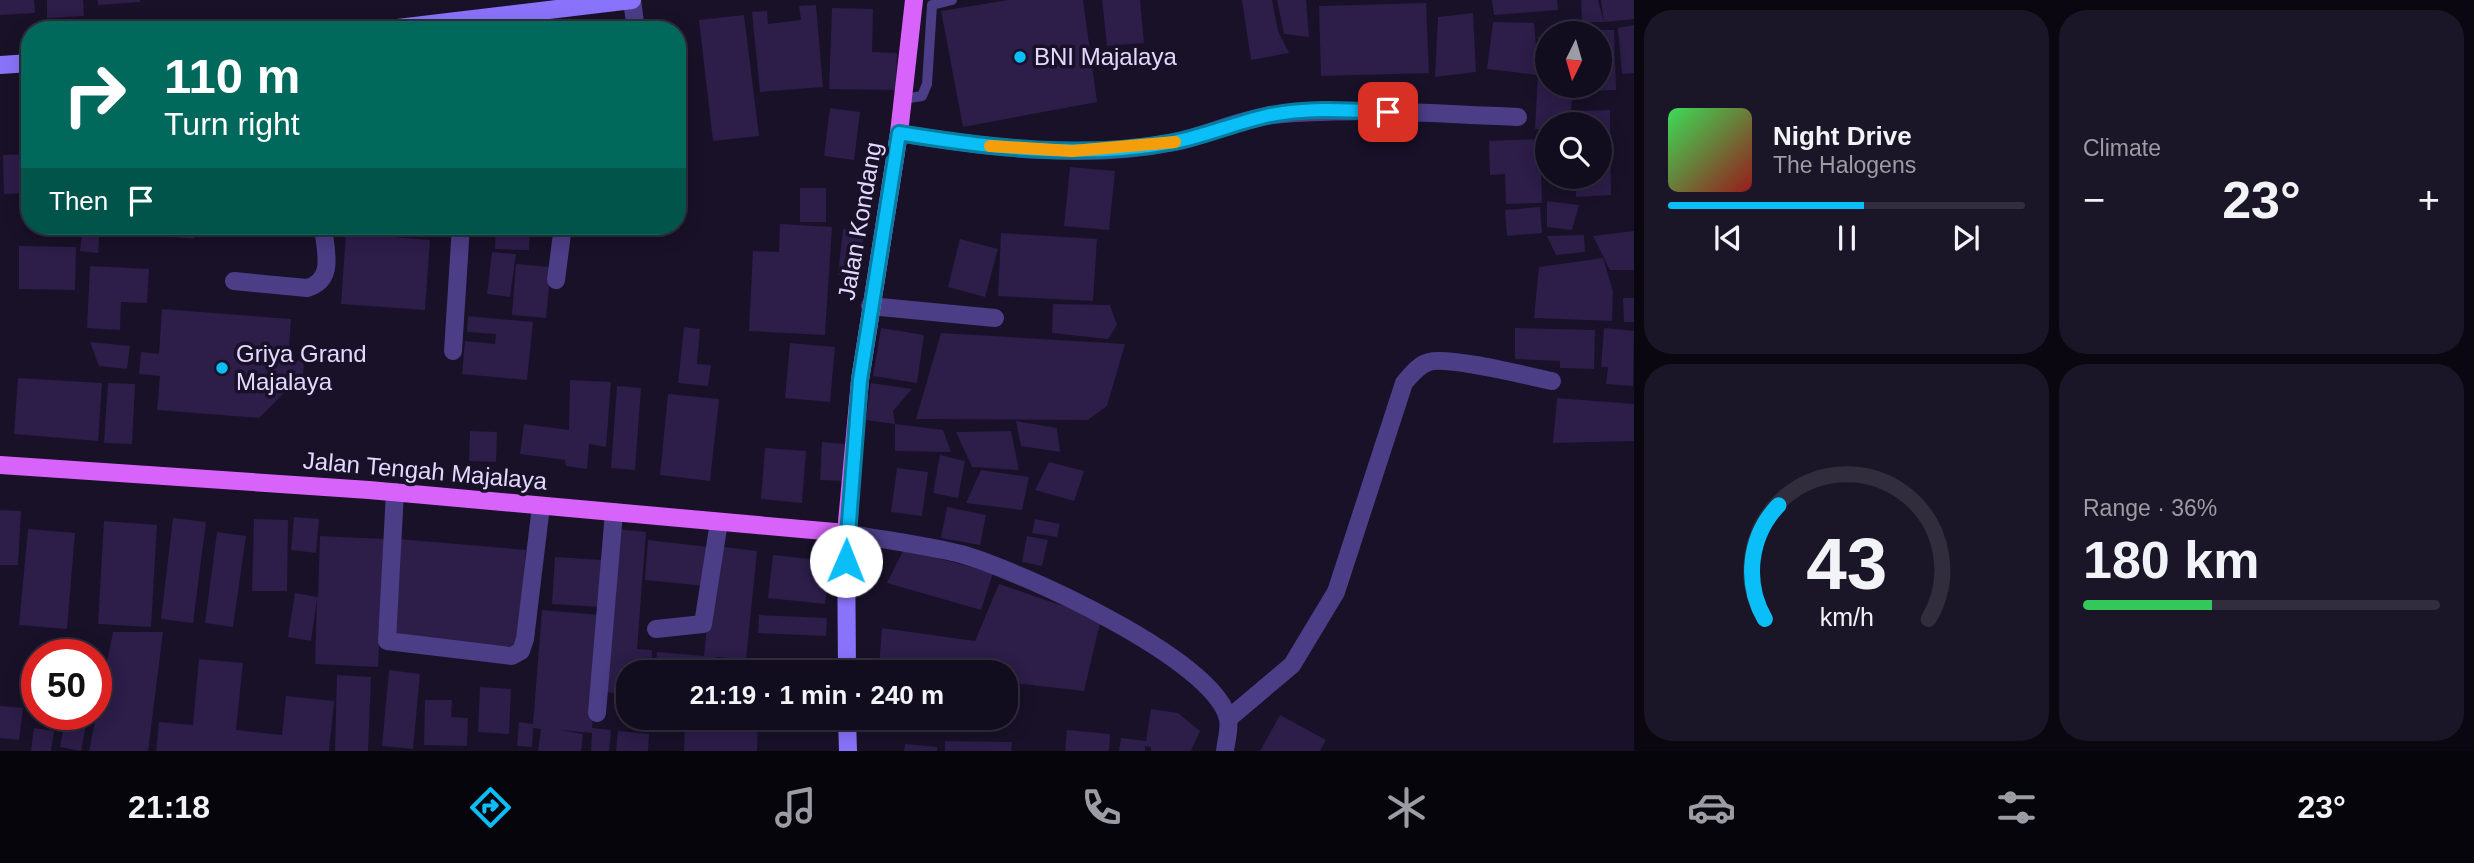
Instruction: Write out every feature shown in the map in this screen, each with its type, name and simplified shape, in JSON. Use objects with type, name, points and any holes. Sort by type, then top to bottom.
[{"type":"main road","name":"Jalan Kondang","points":[[846,533],[870,306],[899,133],[914,0]]},
{"type":"main road","points":[[456,21],[623,1]]},
{"type":"main road","points":[[0,65],[21,63]]},
{"type":"main road","name":"Jalan Tengah Majalaya","points":[[0,465],[395,492],[846,533]]},
{"type":"main road","points":[[846,533],[847,660]]},
{"type":"main road","points":[[848,730],[848,751]]},
{"type":"street","points":[[623,1],[632,21]]},
{"type":"street","points":[[899,133],[971,145],[1072,151],[1174,142],[1269,116],[1336,110],[1518,117]]},
{"type":"street","points":[[234,281],[307,288],[318,285],[323,281],[326,270],[324,235]]},
{"type":"street","points":[[453,351],[460,235]]},
{"type":"street","points":[[556,280],[562,235]]},
{"type":"street","points":[[870,306],[995,318]]},
{"type":"street","points":[[1228,719],[1292,665],[1336,592],[1404,383],[1417,368],[1430,362],[1448,362],[1552,381]]},
{"type":"street","points":[[395,492],[384,636],[387,641],[392,644],[512,656],[521,651],[525,639],[541,506]]},
{"type":"street","points":[[597,713],[614,512]]},
{"type":"street","points":[[656,629],[703,624],[719,522]]},
{"type":"street","points":[[846,533],[961,554],[1029,578],[1116,621],[1196,677],[1217,699],[1228,719],[1226,751]]},
{"type":"lane","points":[[903,99],[922,96],[927,84],[932,5],[951,0]]},
{"type":"building","points":[[0,0],[34,0],[35,13],[0,15]]},
{"type":"building","points":[[47,0],[83,0],[84,16],[47,18]]},
{"type":"building","points":[[98,0],[140,0],[140,2],[98,5]]},
{"type":"building","name":"BNI Majalaya","points":[[1008,0],[1083,0],[1097,102],[963,127],[941,11]]},
{"type":"building","points":[[1102,0],[1140,0],[1144,43],[1107,46]]},
{"type":"building","points":[[1242,0],[1272,0],[1278,31],[1289,53],[1251,60]]},
{"type":"building","points":[[1277,0],[1306,0],[1309,37],[1284,34]]},
{"type":"building","points":[[1492,0],[1557,0],[1558,10],[1494,15]]},
{"type":"building","points":[[1581,0],[1598,0],[1604,21],[1582,21]]},
{"type":"building","points":[[1601,0],[1634,0],[1634,19],[1604,21]]},
{"type":"building","points":[[1426,3],[1429,73],[1321,76],[1319,6]]},
{"type":"building","points":[[816,5],[823,87],[760,92],[752,12],[767,11],[768,24],[801,20],[799,6]]},
{"type":"building","points":[[832,8],[873,9],[872,52],[897,53],[896,90],[829,89]]},
{"type":"building","points":[[1473,13],[1476,72],[1435,77],[1438,17]]},
{"type":"building","points":[[744,15],[759,136],[713,141],[699,20]]},
{"type":"building","points":[[1493,22],[1534,23],[1535,75],[1487,69]]},
{"type":"building","points":[[1634,25],[1634,73],[1622,74],[1618,28]]},
{"type":"building","points":[[1612,30],[1614,30],[1616,90],[1612,90]]},
{"type":"building","points":[[1537,98],[1572,98],[1571,112],[1536,112]]},
{"type":"building","points":[[830,108],[860,112],[854,160],[824,156]]},
{"type":"building","points":[[1610,110],[1610,112],[1575,112]]},
{"type":"building","points":[[1535,139],[1535,189],[1542,189],[1542,203],[1506,204],[1505,174],[1490,175],[1489,141]]},
{"type":"building","points":[[21,154],[21,193],[4,194],[3,155]]},
{"type":"building","points":[[1070,167],[1115,171],[1109,230],[1064,226]]},
{"type":"building","points":[[800,188],[826,188],[826,222],[800,222]]},
{"type":"building","points":[[1576,189],[1611,189],[1611,195],[1576,197]]},
{"type":"building","points":[[1547,201],[1579,205],[1572,230],[1547,227]]},
{"type":"building","points":[[1540,207],[1542,233],[1507,236],[1505,210]]},
{"type":"building","points":[[780,224],[832,227],[825,335],[749,331],[753,251],[779,252]]},
{"type":"building","points":[[843,229],[864,231],[859,277],[838,275]]},
{"type":"building","points":[[1634,231],[1634,270],[1610,270],[1593,236]]},
{"type":"building","points":[[1001,233],[1097,239],[1093,301],[998,296]]},
{"type":"building","points":[[82,235],[99,235],[98,253],[80,251]]},
{"type":"building","points":[[154,235],[194,235],[194,239]]},
{"type":"building","points":[[346,235],[430,240],[425,310],[341,304]]},
{"type":"building","points":[[496,235],[530,235],[529,250],[495,249]]},
{"type":"building","points":[[1584,235],[1585,252],[1556,255],[1547,236]]},
{"type":"building","points":[[960,239],[998,249],[985,297],[948,287]]},
{"type":"building","points":[[19,246],[76,247],[75,290],[19,289]]},
{"type":"building","points":[[492,252],[516,254],[510,297],[487,294]]},
{"type":"building","points":[[1603,258],[1613,291],[1612,321],[1534,318],[1539,267]]},
{"type":"building","points":[[516,264],[551,267],[546,318],[512,315]]},
{"type":"building","points":[[90,266],[149,269],[147,303],[121,302],[120,330],[87,328]]},
{"type":"building","points":[[1623,298],[1634,298],[1634,322],[1624,322]]},
{"type":"building","points":[[1053,304],[1110,305],[1117,325],[1108,339],[1052,333]]},
{"type":"building","name":"Griya Grand Majalaya","points":[[162,309],[291,319],[288,360],[304,361],[302,389],[289,388],[259,418],[157,410],[160,376],[139,374],[141,352],[159,354]]},
{"type":"building","points":[[468,316],[533,322],[527,380],[462,374],[465,341],[495,344],[496,334],[467,332]]},
{"type":"building","points":[[684,327],[700,329],[697,364],[711,365],[708,386],[678,383]]},
{"type":"building","points":[[881,328],[924,335],[917,383],[873,376]]},
{"type":"building","points":[[1515,328],[1595,330],[1594,369],[1560,368],[1560,361],[1515,359]]},
{"type":"building","points":[[1604,328],[1634,331],[1633,386],[1606,384],[1608,367],[1601,367]]},
{"type":"building","points":[[941,333],[1125,344],[1107,406],[1088,420],[916,419]]},
{"type":"building","points":[[90,342],[130,346],[127,369],[99,366]]},
{"type":"building","points":[[790,343],[835,347],[830,402],[785,398]]},
{"type":"building","points":[[18,378],[102,383],[98,441],[14,434]]},
{"type":"building","points":[[570,380],[611,382],[606,447],[589,444],[587,469],[566,466],[565,460],[520,454],[524,424],[569,430]]},
{"type":"building","points":[[108,383],[135,384],[132,444],[104,443]]},
{"type":"building","points":[[871,383],[912,389],[893,411],[895,424],[866,420]]},
{"type":"building","points":[[617,386],[641,388],[635,470],[611,468]]},
{"type":"building","points":[[668,394],[719,399],[710,481],[660,475]]},
{"type":"building","points":[[1557,398],[1634,404],[1634,441],[1553,443]]},
{"type":"building","points":[[1016,421],[1057,428],[1060,452],[1021,446]]},
{"type":"building","points":[[895,424],[943,430],[951,452],[895,451]]},
{"type":"building","points":[[470,431],[497,432],[496,462],[469,461]]},
{"type":"building","points":[[1011,431],[1019,470],[972,467],[956,432]]},
{"type":"building","points":[[822,442],[845,444],[843,481],[820,480]]},
{"type":"building","points":[[765,448],[806,451],[802,503],[761,499]]},
{"type":"building","points":[[940,455],[965,461],[958,498],[933,493]]},
{"type":"building","points":[[1049,462],[1084,471],[1074,501],[1035,490]]},
{"type":"building","points":[[897,468],[928,472],[922,516],[891,512]]},
{"type":"building","points":[[981,470],[1029,477],[1022,510],[966,503]]},
{"type":"building","points":[[947,507],[986,515],[980,545],[941,538]]},
{"type":"building","points":[[0,510],[21,511],[18,565],[0,565]]},
{"type":"building","points":[[294,517],[319,519],[316,553],[291,550]]},
{"type":"building","points":[[173,518],[206,522],[193,623],[161,619]]},
{"type":"building","points":[[254,519],[288,520],[287,591],[252,591]]},
{"type":"building","points":[[1035,519],[1060,524],[1057,537],[1032,533]]},
{"type":"building","points":[[104,521],[157,525],[151,627],[98,624]]},
{"type":"building","points":[[28,529],[75,533],[67,629],[19,625]]},
{"type":"building","points":[[616,529],[646,532],[637,649],[652,650],[652,660],[616,660],[616,693],[603,692]]},
{"type":"building","points":[[217,532],[246,536],[233,627],[205,623]]},
{"type":"building","points":[[320,536],[384,539],[378,667],[315,664],[317,599],[311,641],[288,637],[295,593],[318,597]]},
{"type":"building","points":[[1027,536],[1048,540],[1042,566],[1022,562]]},
{"type":"building","points":[[399,539],[526,550],[517,647],[391,636]]},
{"type":"building","points":[[648,540],[709,547],[705,586],[645,580]]},
{"type":"building","points":[[715,546],[757,551],[746,660],[717,657],[717,660],[656,660],[657,652],[704,656]]},
{"type":"building","points":[[904,549],[993,573],[981,610],[887,583]]},
{"type":"building","points":[[773,555],[830,561],[825,604],[768,598]]},
{"type":"building","points":[[555,557],[603,560],[600,607],[552,604]]},
{"type":"building","points":[[999,584],[1101,619],[1084,691],[1018,683],[1018,660],[880,660],[882,628],[975,641]]},
{"type":"building","points":[[542,610],[601,615],[592,728],[611,730],[609,751],[591,751],[592,733],[560,730],[583,734],[581,751],[538,751],[541,729],[533,728],[532,747],[517,746],[519,722],[533,724]]},
{"type":"building","points":[[759,615],[827,618],[826,636],[758,633]]},
{"type":"building","points":[[113,632],[163,632],[148,751],[89,751],[93,730],[112,730]]},
{"type":"building","points":[[199,659],[243,663],[236,730],[282,735],[286,696],[334,701],[329,751],[156,751],[159,722],[193,725]]},
{"type":"building","points":[[389,670],[420,674],[413,749],[382,746]]},
{"type":"building","points":[[337,675],[371,677],[368,751],[335,751]]},
{"type":"building","points":[[480,687],[511,689],[509,734],[478,732]]},
{"type":"building","points":[[425,700],[452,700],[451,717],[468,718],[467,746],[424,745]]},
{"type":"building","points":[[0,706],[21,708],[19,740],[0,738]]},
{"type":"building","points":[[1151,709],[1178,713],[1200,731],[1191,751],[1151,751],[1151,747],[1145,746],[1145,751],[1119,751],[1121,738],[1146,741]]},
{"type":"building","points":[[1280,715],[1326,740],[1320,751],[1260,751]]},
{"type":"building","points":[[34,730],[54,731],[51,751],[31,751]]},
{"type":"building","points":[[63,730],[85,730],[81,751],[60,747]]},
{"type":"building","points":[[685,730],[758,730],[757,751],[684,751]]},
{"type":"building","points":[[1067,730],[1110,734],[1109,751],[1065,751]]},
{"type":"building","points":[[618,731],[649,734],[648,751],[616,751]]},
{"type":"building","points":[[945,741],[1012,742],[1011,751],[945,751]]},
{"type":"building","points":[[905,744],[937,747],[937,751],[904,751]]},
{"type":"slow traffic","points":[[990,146],[1072,151],[1175,142]]},
{"type":"place","name":"BNI Majalaya","points":[[1020,57]]},
{"type":"place","name":"Griya Grand Majalaya","points":[[222,368]]},
{"type":"route","points":[[846,561],[846,533],[860,380],[899,133],[971,145],[1072,151],[1174,142],[1269,116],[1336,110],[1388,112]]}]
